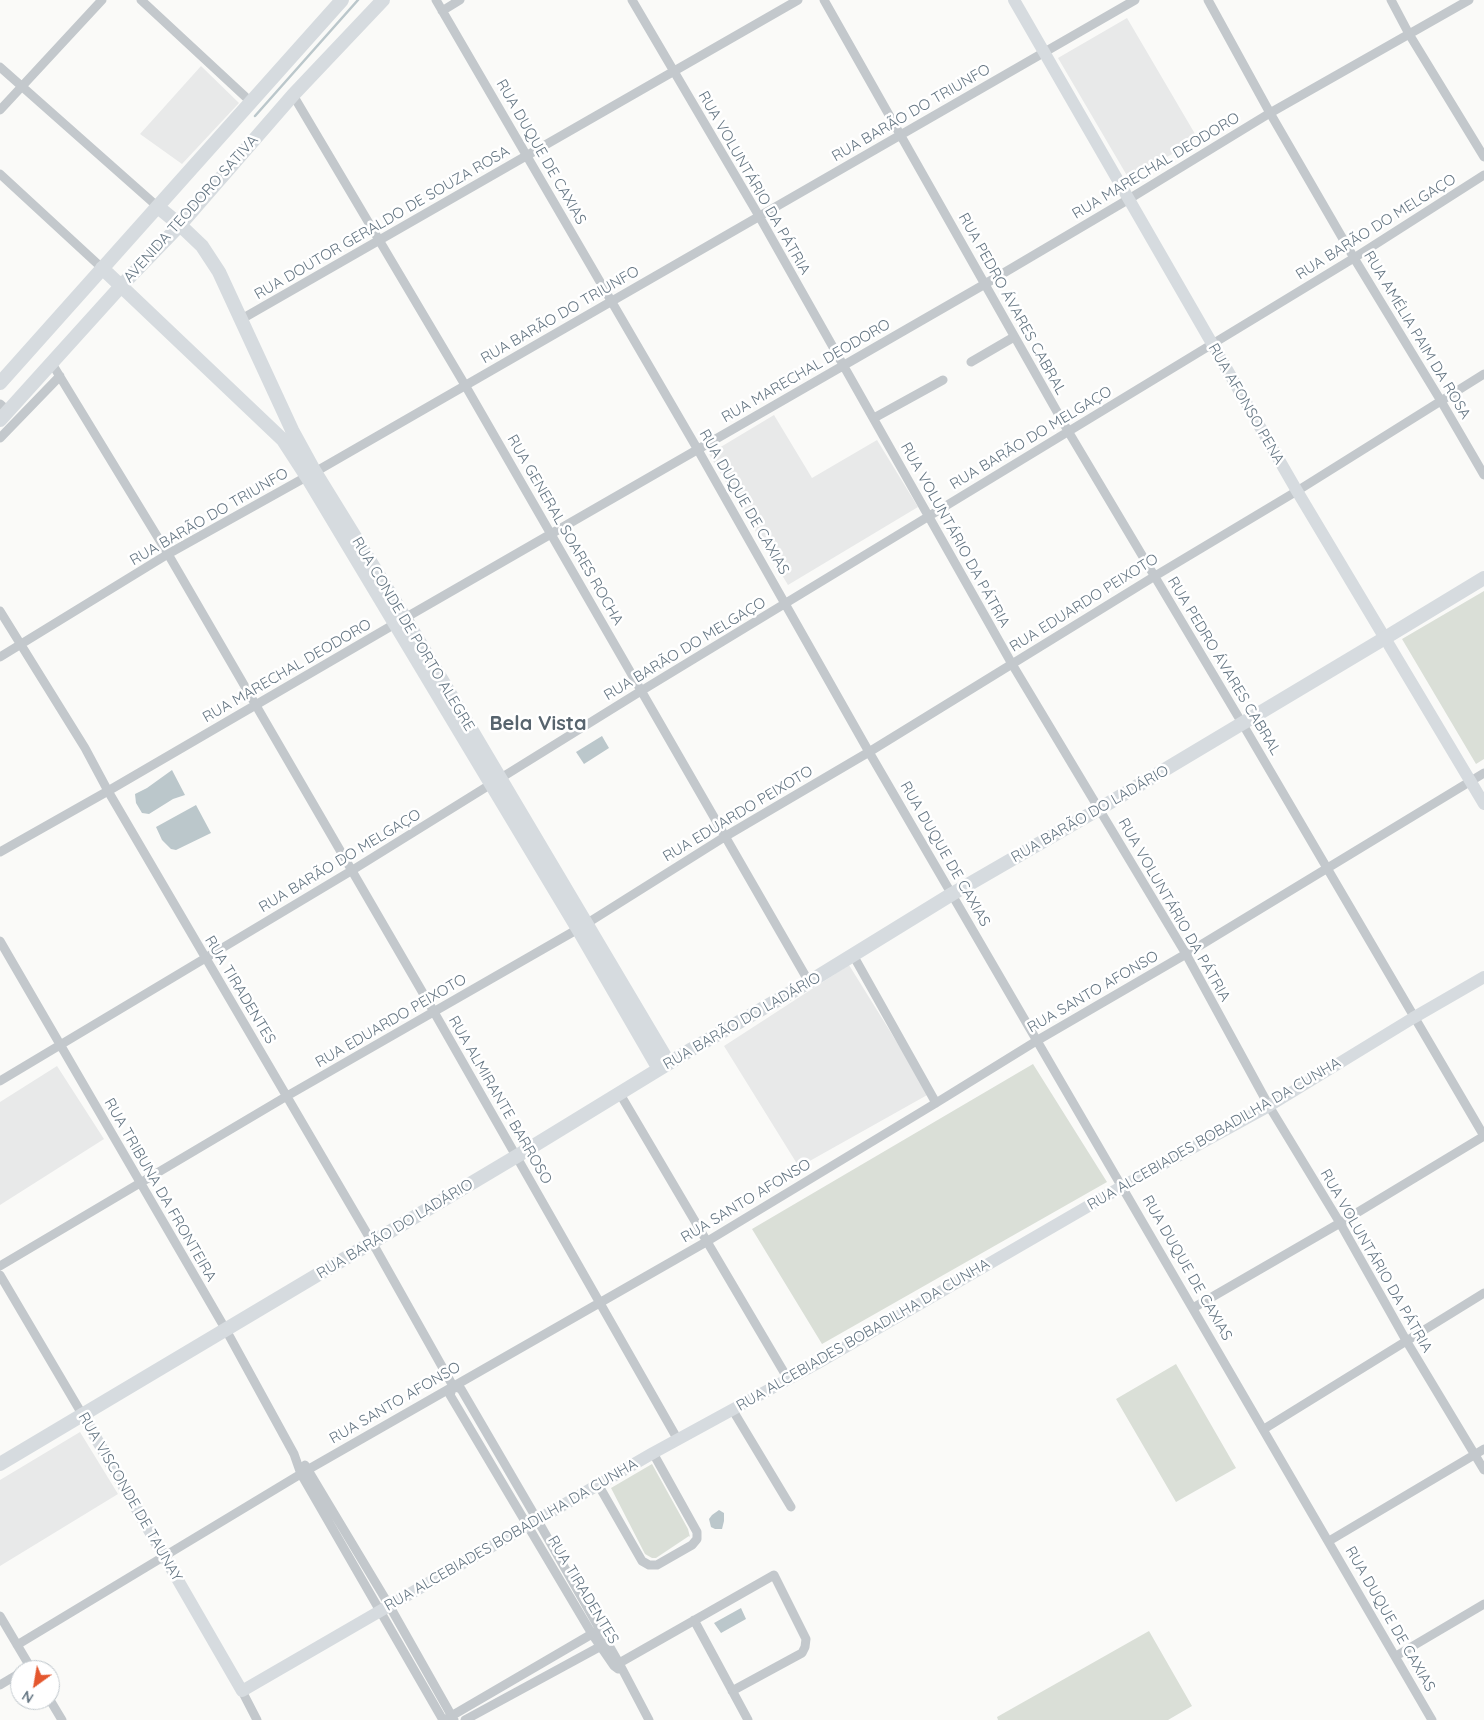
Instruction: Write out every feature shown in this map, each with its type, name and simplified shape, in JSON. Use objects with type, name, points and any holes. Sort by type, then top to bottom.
[{"type":"main road","name":"AVENIDA TEODORO SATIVA","points":[[0,384],[342,0]]},
{"type":"main road","name":"AVENIDA TEODORO SATIVA","points":[[3,412],[180,225],[293,95],[383,0]]},
{"type":"main road","name":"RUA CONDE DE PORTO ALEGRE","points":[[158,207],[202,246],[219,272],[311,474],[664,1066]]},
{"type":"main road","name":"RUA CONDE DE PORTO ALEGRE","points":[[102,268],[122,285],[225,386],[273,429],[311,474]]},
{"type":"main road","name":"RUA BARÃO DO LADÁRIO","points":[[0,1464],[1484,578]]},
{"type":"street","points":[[0,110],[102,0]]},
{"type":"street","points":[[141,0],[251,102]]},
{"type":"street","name":"RUA DUQUE DE CAXIAS","points":[[436,0],[698,450],[869,752],[1432,1720]]},
{"type":"street","points":[[442,11],[460,0]]},
{"type":"street","name":"RUA VOLUNTÁRIO DA PÁTRIA","points":[[632,0],[759,216],[1012,664],[1186,954],[1269,1106],[1340,1223],[1407,1342],[1484,1470]]},
{"type":"street","name":"RUA DOUTOR GERALDO DE SOUZA ROSA","points":[[240,320],[798,0]]},
{"type":"street","name":"RUA PEDRO ÁVARES CABRAL","points":[[824,0],[1068,431],[1328,868],[1413,1018],[1484,1136]]},
{"type":"street","name":"RUA AFONSO PENA","points":[[1014,0],[1296,491],[1484,804]]},
{"type":"street","name":"RUA BARÃO DO TRIUNFO","points":[[0,657],[168,554],[311,474],[1044,53],[1118,4],[1135,0]]},
{"type":"street","name":"RUA AMÉLIA PAIM DA ROSA","points":[[1208,0],[1270,113],[1354,258],[1484,475]]},
{"type":"street","points":[[1391,0],[1409,34],[1484,157]]},
{"type":"street","name":"RUA MARECHAL DEODORO","points":[[0,852],[1130,200],[1270,113],[1469,0]]},
{"type":"street","points":[[0,67],[158,207]]},
{"type":"street","name":"RUA GENERAL SOARES ROCHA","points":[[293,95],[465,384],[809,982]]},
{"type":"street","points":[[0,174],[102,268]]},
{"type":"street","name":"RUA BARÃO DO MELGAÇO","points":[[0,1081],[352,871],[641,691],[1354,258],[1484,175]]},
{"type":"street","points":[[971,362],[1014,337]]},
{"type":"street","name":"RUA ALMIRANTE BARROSO","points":[[51,362],[168,554],[517,1156],[678,1440]]},
{"type":"street","name":"RUA EDUARDO PEIXOTO","points":[[0,1266],[287,1096],[582,926],[726,836],[869,752],[1296,491],[1484,374]]},
{"type":"street","points":[[0,438],[60,376]]},
{"type":"street","points":[[874,418],[943,380]]},
{"type":"street","name":"RUA TIRADENTES","points":[[0,611],[85,748],[205,958],[372,1242],[453,1386],[461,1389],[533,1523],[603,1644],[617,1665],[626,1674],[649,1720]]},
{"type":"street","name":"RUA SANTO AFONSO","points":[[17,1645],[305,1471],[706,1242],[1038,1040],[1186,954],[1484,773]]},
{"type":"street","name":"RUA TRIBUNA DA FRONTEIRA","points":[[0,941],[226,1330],[294,1454],[448,1719]]},
{"type":"street","points":[[852,955],[936,1103]]},
{"type":"street","name":"RUA ALCEBIADES BOBADILHA DA CUNHA","points":[[242,1691],[732,1409],[825,1359],[1123,1186],[1269,1106],[1484,977]]},
{"type":"street","points":[[620,1094],[788,1379]]},
{"type":"street","points":[[1193,1308],[1340,1223],[1484,1136]]},
{"type":"street","name":"RUA VISCONDE DE TAUNAY","points":[[0,1274],[257,1720]]},
{"type":"street","points":[[1264,1429],[1484,1293]]},
{"type":"street","points":[[732,1409],[791,1507]]},
{"type":"street","points":[[1329,1541],[1484,1449]]},
{"type":"street","points":[[599,1486],[642,1561],[649,1566],[657,1565],[692,1545],[697,1539],[697,1532],[653,1454]]},
{"type":"street","points":[[617,1665],[774,1575],[806,1639],[805,1647],[802,1652],[732,1691]]},
{"type":"street","points":[[1396,1656],[1484,1604]]},
{"type":"street","points":[[0,1616],[24,1660]]},
{"type":"street","points":[[694,1620],[748,1720]]},
{"type":"street","points":[[448,1719],[596,1632]]},
{"type":"street","points":[[465,1720],[603,1644]]},
{"type":"shaded area","points":[[1127,18],[1198,139],[1129,179],[1058,58]]},
{"type":"shaded area","points":[[201,66],[239,103],[182,164],[140,134]]},
{"type":"shaded area","points":[[774,415],[812,478],[877,440],[918,507],[788,585],[709,454]]},
{"type":"shaded area","points":[[1484,591],[1484,759],[1476,764],[1402,639]]},
{"type":"shaded area","points":[[602,736],[609,748],[584,764],[576,752]]},
{"type":"shaded area","points":[[172,770],[185,795],[173,799],[149,814],[142,813],[136,803],[135,794]]},
{"type":"shaded area","points":[[196,805],[211,833],[176,850],[171,849],[162,840],[156,827]]},
{"type":"shaded area","points":[[849,965],[929,1094],[799,1167],[724,1046]]},
{"type":"shaded area","points":[[1033,1064],[1107,1182],[822,1344],[752,1229]]},
{"type":"shaded area","points":[[57,1066],[104,1139],[0,1205],[0,1102]]},
{"type":"shaded area","points":[[1176,1364],[1236,1468],[1176,1502],[1116,1399]]},
{"type":"shaded area","points":[[80,1432],[118,1494],[0,1566],[0,1480]]},
{"type":"shaded area","points":[[652,1464],[688,1529],[690,1537],[656,1558],[645,1554],[611,1488]]},
{"type":"shaded area","points":[[719,1510],[724,1513],[724,1521],[722,1529],[715,1529],[711,1527],[709,1519]]},
{"type":"shaded area","points":[[741,1608],[746,1619],[721,1633],[714,1623]]},
{"type":"shaded area","points":[[1149,1631],[1192,1706],[1168,1720],[998,1720],[997,1717]]},
{"type":"waterway","points":[[255,116],[358,0]]},
{"type":"district","name":"Bela Vista","points":[[538,724]]}]
